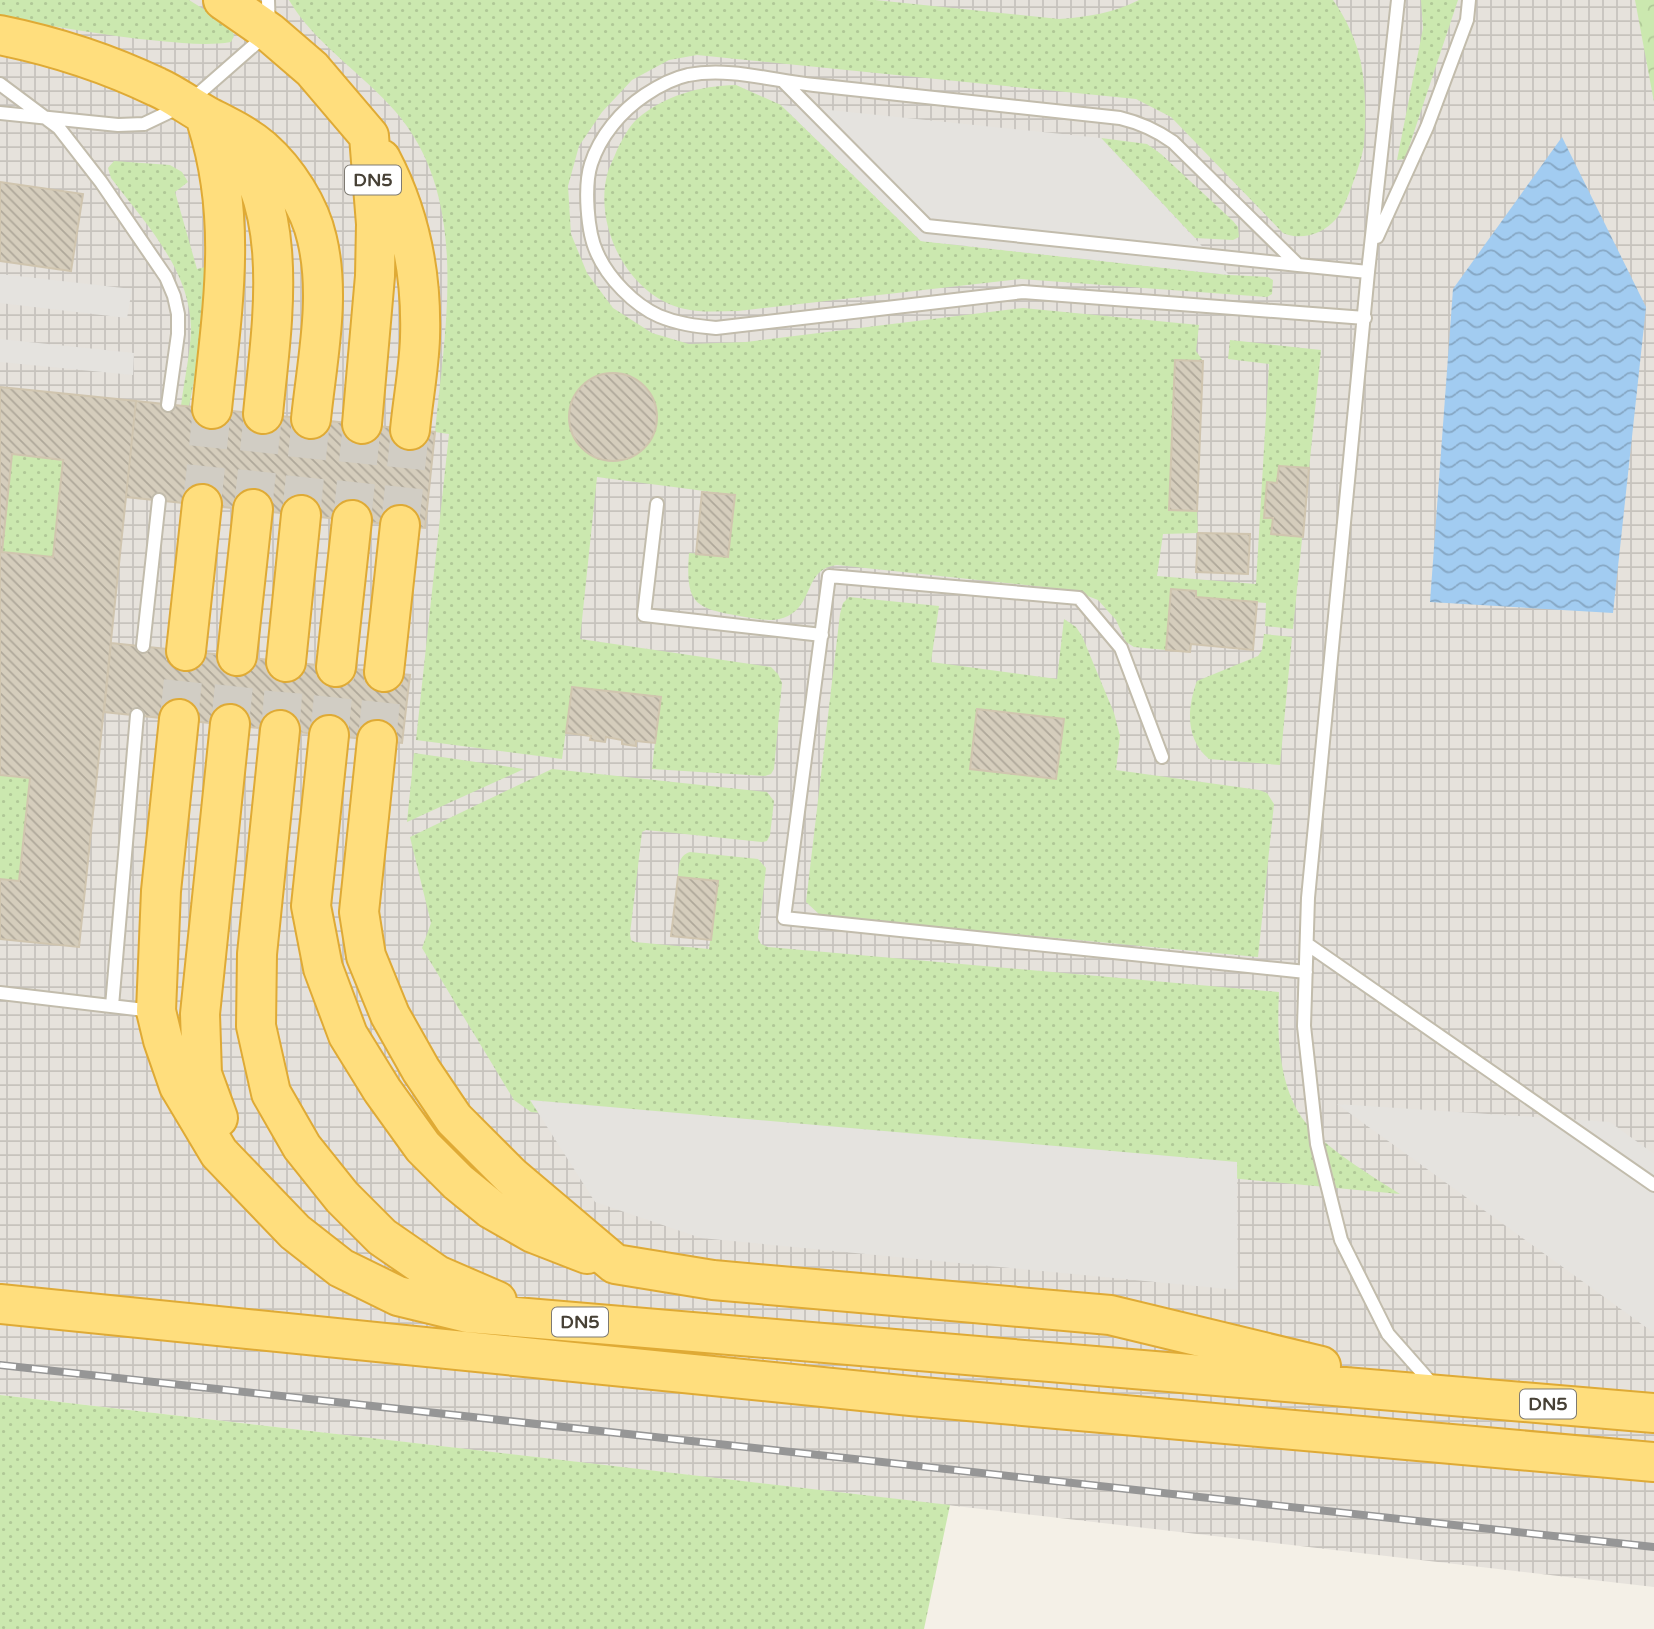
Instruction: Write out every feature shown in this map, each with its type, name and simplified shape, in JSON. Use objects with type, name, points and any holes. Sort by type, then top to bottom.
[{"type":"highway","name":"DN5","points":[[223,0],[269,16],[369,136],[392,181],[406,217],[418,286],[420,338],[410,430]]},
{"type":"highway","points":[[0,35],[86,58],[157,87],[241,134],[262,149],[282,170],[305,206],[317,238],[324,286],[311,419]]},
{"type":"highway","points":[[196,109],[222,177],[226,271],[212,409]]},
{"type":"highway","points":[[196,109],[233,142],[250,169],[271,232],[273,285],[263,414]]},
{"type":"highway","name":"DN5","points":[[362,424],[375,276],[376,224],[369,136]]},
{"type":"highway","points":[[187,651],[202,504]]},
{"type":"highway","points":[[237,656],[253,509]]},
{"type":"highway","points":[[286,662],[301,515]]},
{"type":"highway","points":[[336,667],[352,520]]},
{"type":"highway","points":[[384,672],[400,525]]},
{"type":"highway","name":"DN5","points":[[179,719],[161,891],[156,1012],[179,1086],[219,1153],[295,1232],[341,1268],[398,1296],[468,1313],[1654,1413]]},
{"type":"highway","name":"DN5","points":[[230,724],[200,1014],[202,1074],[225,1138],[257,1190]]},
{"type":"highway","name":"DN5","points":[[280,730],[257,954],[256,1026],[271,1093],[302,1147],[342,1197],[382,1237],[437,1275],[538,1319]]},
{"type":"highway","name":"DN5","points":[[329,735],[311,906],[323,968],[348,1035],[382,1090],[423,1146],[458,1182],[491,1209],[533,1233],[615,1265],[713,1280],[1110,1315],[1442,1396]]},
{"type":"highway","points":[[377,740],[359,912],[366,956],[390,1015],[421,1070],[454,1119],[511,1176],[615,1265]]},
{"type":"highway","name":"DN5","points":[[0,1304],[911,1396],[1654,1462]]},
{"type":"lane","points":[[1398,0],[1368,272],[1308,898],[1304,1026],[1317,1144],[1341,1240],[1388,1334],[1442,1396]]},
{"type":"lane","points":[[1372,246],[1427,127],[1467,20],[1469,0]]},
{"type":"lane","points":[[0,113],[130,126],[196,109],[269,16]]},
{"type":"lane","points":[[1298,265],[1173,142],[1139,122],[725,73],[687,75],[655,88],[627,107],[605,135],[591,165],[587,193],[597,253],[612,277],[633,299],[658,316],[685,325],[716,328],[1023,292],[1365,318]]},
{"type":"lane","points":[[784,82],[928,226],[1368,272]]},
{"type":"lane","points":[[0,84],[59,128],[101,182],[166,277],[178,314],[178,334],[168,404]]},
{"type":"lane","points":[[143,646],[159,500]]},
{"type":"lane","points":[[657,504],[644,615],[821,635]]},
{"type":"lane","points":[[1162,757],[1121,648],[1079,598],[829,576],[784,918],[1306,972]]},
{"type":"lane","points":[[112,1006],[137,715]]},
{"type":"lane","points":[[1307,944],[1654,1185]]},
{"type":"lane","points":[[0,993],[156,1012]]},
{"type":"shaded area","points":[[0,0],[1654,0],[1654,1587],[0,1395]]},
{"type":"shaded area","points":[[781,105],[1101,138],[1229,275],[921,241]]},
{"type":"shaded area","points":[[0,274],[132,289],[127,318],[0,303]]},
{"type":"shaded area","points":[[0,339],[134,353],[133,375],[0,362]]},
{"type":"shaded area","points":[[530,1100],[1237,1162],[1238,1290],[701,1238],[595,1202]]},
{"type":"shaded area","points":[[1337,1104],[1610,1122],[1654,1154],[1654,1333]]},
{"type":"green space","points":[[0,0],[189,0],[226,23],[234,36],[231,42],[204,44],[100,34],[0,17]]},
{"type":"green space","points":[[289,0],[875,0],[1059,19],[1100,14],[1139,0],[1333,0],[1350,30],[1361,63],[1365,104],[1364,144],[1353,183],[1340,213],[1325,229],[1311,235],[1283,233],[1171,117],[1136,99],[697,55],[669,60],[632,80],[602,112],[579,146],[568,186],[571,234],[587,273],[613,308],[652,333],[689,344],[746,342],[1023,308],[1199,325],[1196,351],[1203,361],[1176,360],[1169,510],[1197,511],[1198,533],[1163,534],[1157,576],[1256,584],[1269,364],[1228,359],[1230,340],[1321,350],[1293,629],[1265,626],[1266,603],[1196,597],[1196,591],[1172,589],[1166,650],[1134,647],[1126,642],[1116,620],[1098,600],[1072,590],[837,565],[819,573],[802,603],[788,616],[767,620],[728,614],[705,607],[692,595],[688,571],[689,553],[728,556],[735,495],[597,477],[580,639],[771,667],[782,683],[774,769],[771,774],[765,776],[652,769],[660,697],[572,687],[562,759],[416,740],[449,434],[435,432],[447,307],[444,223],[435,183],[419,145],[395,111],[324,44]]},
{"type":"green space","points":[[1421,0],[1458,0],[1405,159],[1397,160],[1423,28]]},
{"type":"green space","points":[[1635,0],[1654,0],[1654,102]]},
{"type":"green space","points":[[736,85],[781,105],[921,241],[1268,277],[1273,280],[1272,294],[1267,297],[1021,279],[738,311],[691,310],[665,302],[647,290],[632,275],[611,238],[604,195],[608,172],[628,129],[648,111],[684,93],[709,87]]},
{"type":"green space","points":[[1101,138],[1147,144],[1161,154],[1233,221],[1238,227],[1239,237],[1233,240],[1195,238]]},
{"type":"green space","points":[[114,161],[170,165],[182,172],[188,182],[175,192],[197,269],[217,264],[189,406],[181,406],[191,330],[183,287],[164,248],[111,178],[108,168]]},
{"type":"green space","points":[[12,454],[63,460],[53,557],[2,552]]},
{"type":"green space","points":[[849,597],[939,606],[931,662],[1057,679],[1064,619],[1076,627],[1082,636],[1114,713],[1120,736],[1116,770],[1267,793],[1274,804],[1258,957],[821,916],[806,902],[840,614],[843,603]]},
{"type":"green space","points":[[1264,634],[1292,637],[1280,765],[1209,759],[1196,742],[1190,723],[1191,702],[1197,681],[1258,656],[1262,650]]},
{"type":"green space","points":[[414,753],[524,769],[407,822]]},
{"type":"green space","points":[[552,769],[767,792],[774,801],[767,841],[646,830],[642,832],[630,934],[631,940],[635,942],[709,949],[718,882],[678,877],[681,859],[690,852],[758,859],[766,868],[758,938],[761,944],[768,947],[1279,992],[1281,1057],[1288,1089],[1302,1118],[1322,1140],[1400,1194],[531,1112],[514,1100],[422,948],[431,923],[410,837]]},
{"type":"green space","points":[[0,775],[30,778],[19,881],[0,879]]},
{"type":"green space","points":[[0,1395],[950,1505],[924,1629],[0,1629]]},
{"type":"water","points":[[1562,137],[1646,307],[1613,613],[1430,602],[1453,289]]},
{"type":"building","points":[[0,182],[83,194],[71,271],[0,261]]},
{"type":"building","points":[[1175,360],[1203,361],[1197,511],[1169,510]]},
{"type":"building","points":[[613,373],[630,376],[644,386],[654,400],[657,417],[654,434],[644,448],[630,458],[613,461],[596,458],[582,448],[572,434],[569,417],[572,400],[582,386],[596,376]]},
{"type":"building","points":[[0,387],[136,401],[79,947],[0,939],[0,879],[19,881],[30,778],[0,775]],"holes":[[[12,454],[63,460],[53,557],[2,552]]]},
{"type":"building","points":[[136,401],[435,432],[425,528],[126,497]]},
{"type":"building","points":[[1279,466],[1309,468],[1303,537],[1271,534],[1273,518],[1264,518],[1267,482],[1277,483]]},
{"type":"building","points":[[702,492],[735,495],[728,557],[696,554]]},
{"type":"building","points":[[1198,533],[1250,534],[1248,574],[1196,572]]},
{"type":"building","points":[[1171,589],[1196,591],[1196,597],[1257,602],[1253,650],[1191,644],[1190,652],[1166,650]]},
{"type":"building","points":[[111,643],[410,675],[402,743],[104,712]]},
{"type":"building","points":[[572,687],[661,697],[655,743],[636,741],[636,746],[622,744],[622,740],[606,737],[605,742],[590,740],[591,736],[566,733]]},
{"type":"building","points":[[977,709],[1064,719],[1056,779],[970,769]]},
{"type":"building","points":[[678,877],[718,881],[711,940],[671,936]]},
{"type":"tunnel","points":[[202,504],[212,409]]},
{"type":"tunnel","points":[[253,509],[263,414]]},
{"type":"tunnel","points":[[301,515],[311,419]]},
{"type":"tunnel","points":[[352,520],[362,424]]},
{"type":"tunnel","points":[[400,525],[410,430]]},
{"type":"tunnel","points":[[179,719],[186,651]]},
{"type":"tunnel","points":[[230,724],[237,656]]},
{"type":"tunnel","points":[[280,730],[286,662]]},
{"type":"tunnel","points":[[329,735],[336,667]]},
{"type":"tunnel","points":[[377,740],[384,672]]},
{"type":"railway","points":[[0,1365],[1654,1547]]}]
